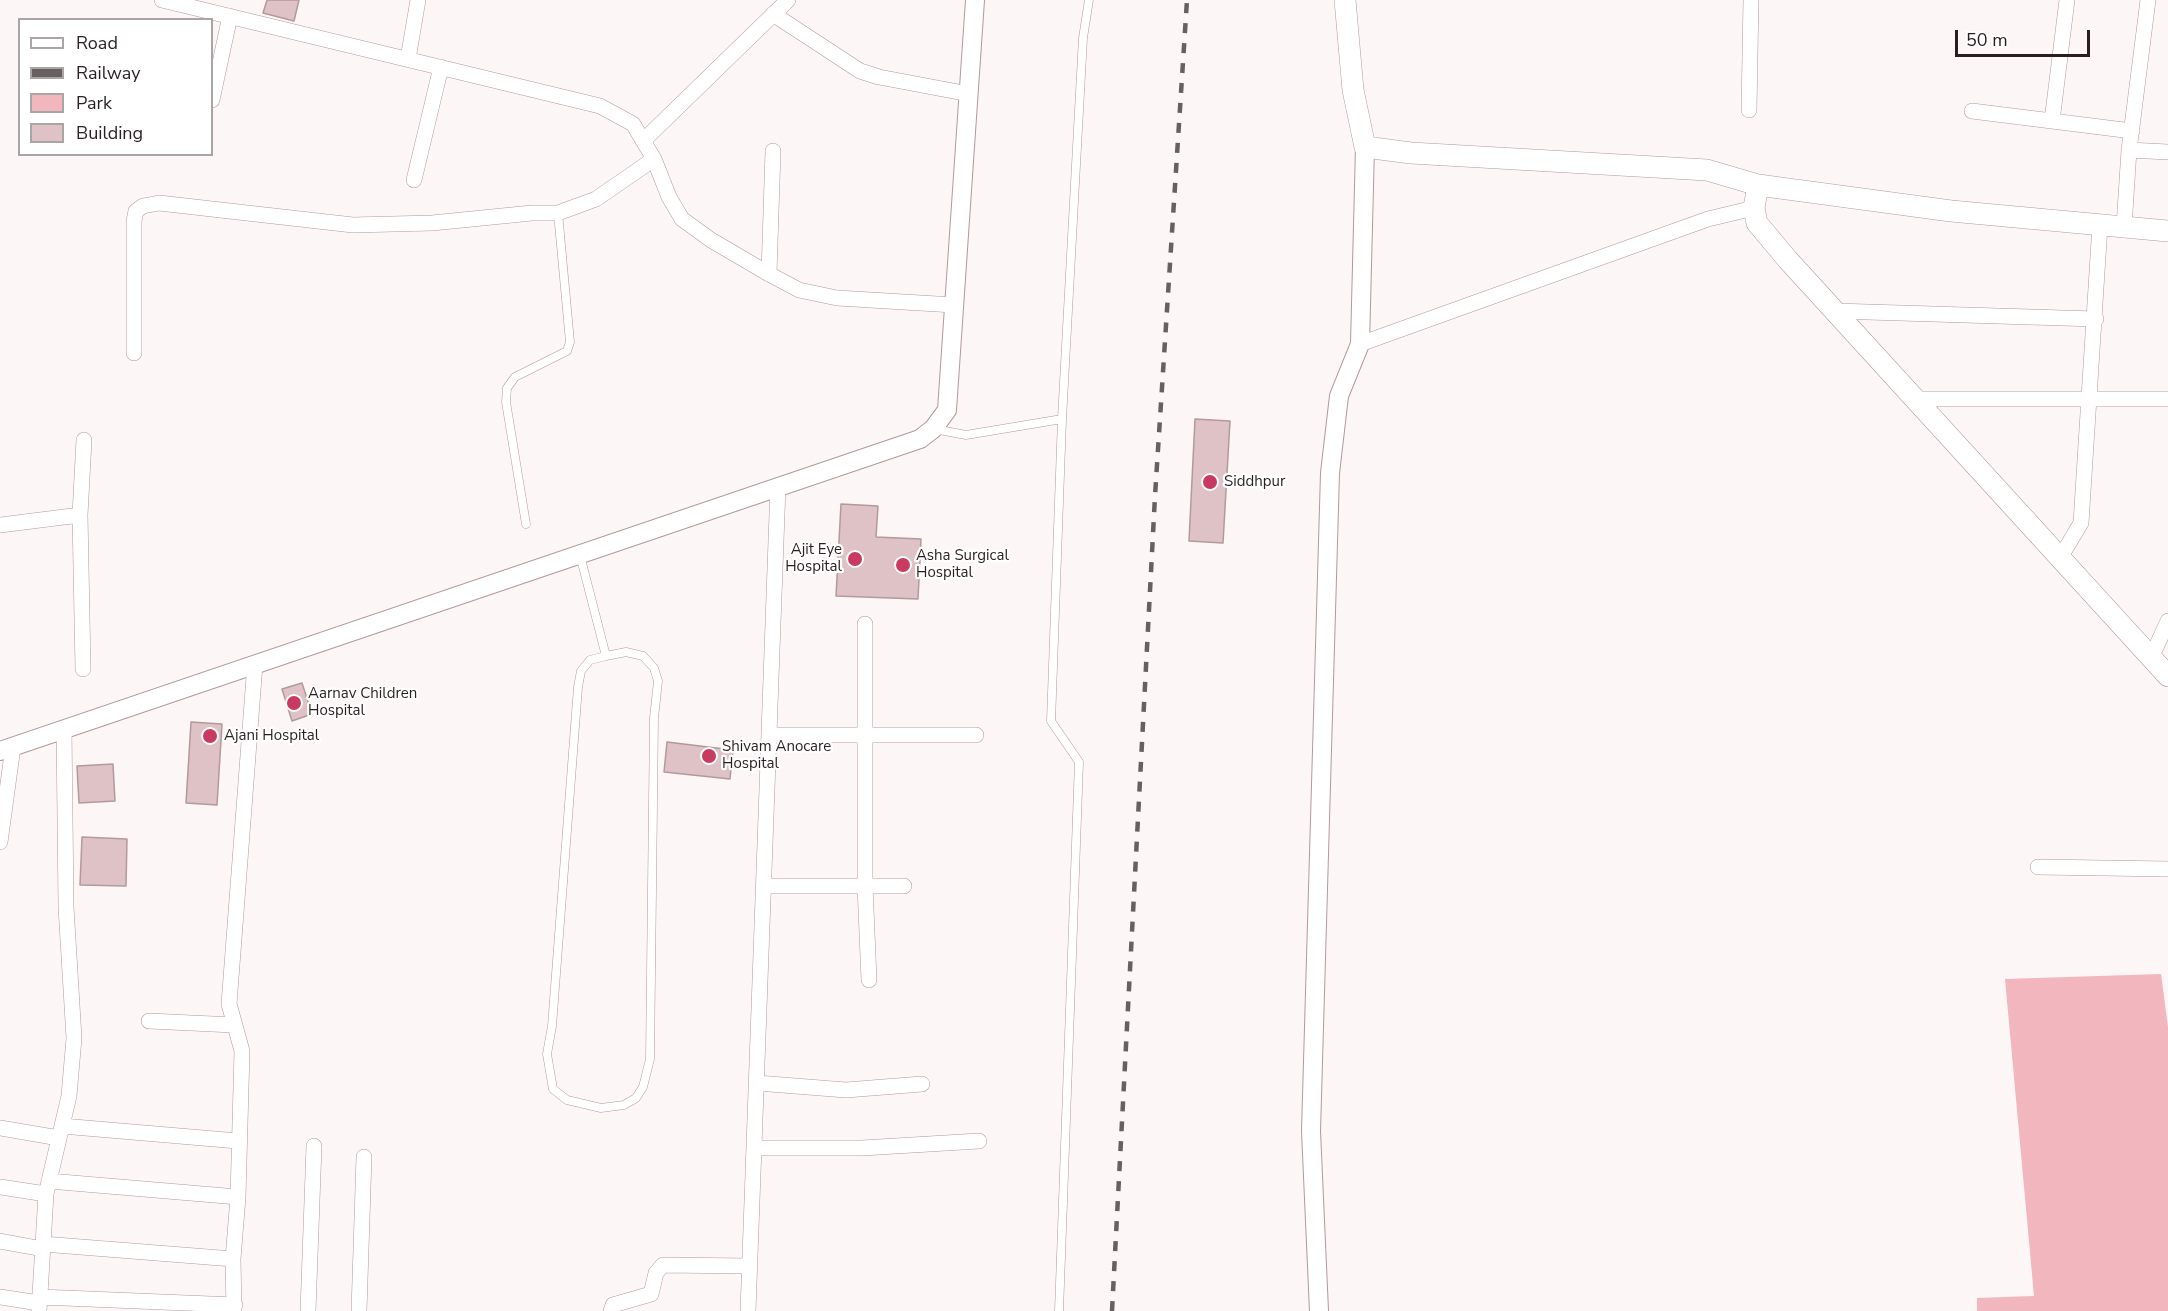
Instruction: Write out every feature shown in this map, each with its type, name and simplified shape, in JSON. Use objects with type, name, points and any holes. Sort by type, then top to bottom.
[{"type":"main road","points":[[1345,0],[1353,90],[1365,147],[1411,153],[1707,170],[1758,185],[1950,211],[2168,231]]},
{"type":"main road","points":[[1758,185],[1754,208],[1757,223],[2168,676]]},
{"type":"street","points":[[162,0],[600,106],[633,124],[654,159],[669,197],[682,219],[711,240],[769,274],[799,290],[837,298],[954,305]]},
{"type":"street","points":[[408,59],[418,0]]},
{"type":"street","points":[[643,141],[788,0]]},
{"type":"street","points":[[0,842],[6,749],[920,439],[933,429],[947,410],[975,0]]},
{"type":"street","points":[[1749,110],[1751,0]]},
{"type":"street","points":[[2052,121],[2067,0]]},
{"type":"street","points":[[2124,227],[2129,150],[2148,0]]},
{"type":"street","points":[[773,14],[860,71],[879,77],[969,94]]},
{"type":"street","points":[[213,95],[230,16]]},
{"type":"street","points":[[414,180],[441,68]]},
{"type":"street","points":[[1972,111],[2132,131]]},
{"type":"street","points":[[1319,1311],[1311,1131],[1330,473],[1339,396],[1360,344],[1365,147]]},
{"type":"street","points":[[2129,150],[2168,152]]},
{"type":"street","points":[[769,274],[773,151]]},
{"type":"street","points":[[134,353],[134,220],[136,211],[143,206],[159,203],[353,225],[432,223],[532,213],[558,213],[596,199],[654,159]]},
{"type":"street","points":[[1360,344],[1708,219],[1754,208]]},
{"type":"street","points":[[2060,558],[2081,523],[2096,319],[2100,225]]},
{"type":"street","points":[[1835,311],[2096,319]]},
{"type":"street","points":[[1915,399],[2168,399]]},
{"type":"street","points":[[83,669],[80,515],[84,440]]},
{"type":"street","points":[[748,1311],[778,486]]},
{"type":"street","points":[[0,525],[80,515]]},
{"type":"street","points":[[2151,658],[2168,621]]},
{"type":"street","points":[[865,624],[865,886],[869,980]]},
{"type":"street","points":[[0,1297],[39,1304],[234,1308],[233,1259],[238,1197],[242,1051],[229,1004],[255,664]]},
{"type":"street","points":[[39,1304],[48,1188],[69,1096],[74,1038],[66,906],[64,729]]},
{"type":"street","points":[[770,735],[976,735]]},
{"type":"street","points":[[2038,867],[2168,869]]},
{"type":"street","points":[[764,886],[904,886]]},
{"type":"street","points":[[149,1021],[234,1025]]},
{"type":"street","points":[[757,1083],[846,1090],[922,1084]]},
{"type":"street","points":[[0,1128],[238,1141]]},
{"type":"street","points":[[754,1148],[862,1149],[979,1141]]},
{"type":"street","points":[[308,1311],[314,1146]]},
{"type":"street","points":[[359,1311],[364,1158]]},
{"type":"street","points":[[0,1187],[238,1197]]},
{"type":"street","points":[[0,1241],[43,1247],[233,1259]]},
{"type":"street","points":[[611,1311],[613,1305],[651,1294],[656,1273],[663,1265],[749,1266]]},
{"type":"lane","points":[[1059,1311],[1079,762],[1051,721],[1062,419],[1083,38],[1089,0]]},
{"type":"lane","points":[[526,524],[506,402],[507,388],[515,377],[560,357],[567,351],[570,342],[558,213]]},
{"type":"lane","points":[[933,429],[966,435],[1062,419]]},
{"type":"lane","points":[[580,554],[606,656]]},
{"type":"lane","points":[[626,652],[643,656],[654,668],[658,681],[654,718],[650,1059],[643,1087],[636,1098],[624,1105],[601,1108],[567,1100],[553,1089],[547,1054],[552,1026],[578,687],[581,671],[590,660],[606,656],[626,652]]},
{"type":"green space","points":[[2161,974],[2168,1027],[2168,1311],[1977,1311],[1977,1298],[2034,1296],[2005,979]]},
{"type":"building","points":[[267,0],[299,0],[294,21],[263,13]]},
{"type":"building","points":[[1195,419],[1230,421],[1223,543],[1189,541]]},
{"type":"building","points":[[841,504],[878,506],[876,537],[921,539],[918,599],[836,596]]},
{"type":"building","points":[[302,683],[312,714],[292,721],[282,689]]},
{"type":"building","points":[[191,722],[222,724],[217,805],[186,803]]},
{"type":"building","points":[[667,742],[733,750],[730,779],[664,772]]},
{"type":"building","points":[[113,764],[115,801],[79,803],[77,766]]},
{"type":"building","points":[[82,837],[127,839],[126,886],[80,885]]},
{"type":"railway","points":[[1112,1311],[1155,496],[1187,0]]},
{"type":"place","name":"Siddhpur","points":[[1210,482]]},
{"type":"place","name":"Ajit Eye Hospital","points":[[855,559]]},
{"type":"place","name":"Asha Surgical Hospital","points":[[903,565]]},
{"type":"place","name":"Aarnav Children Hospital","points":[[294,703]]},
{"type":"place","name":"Ajani Hospital","points":[[210,736]]},
{"type":"place","name":"Shivam Anocare Hospital","points":[[709,756]]}]
